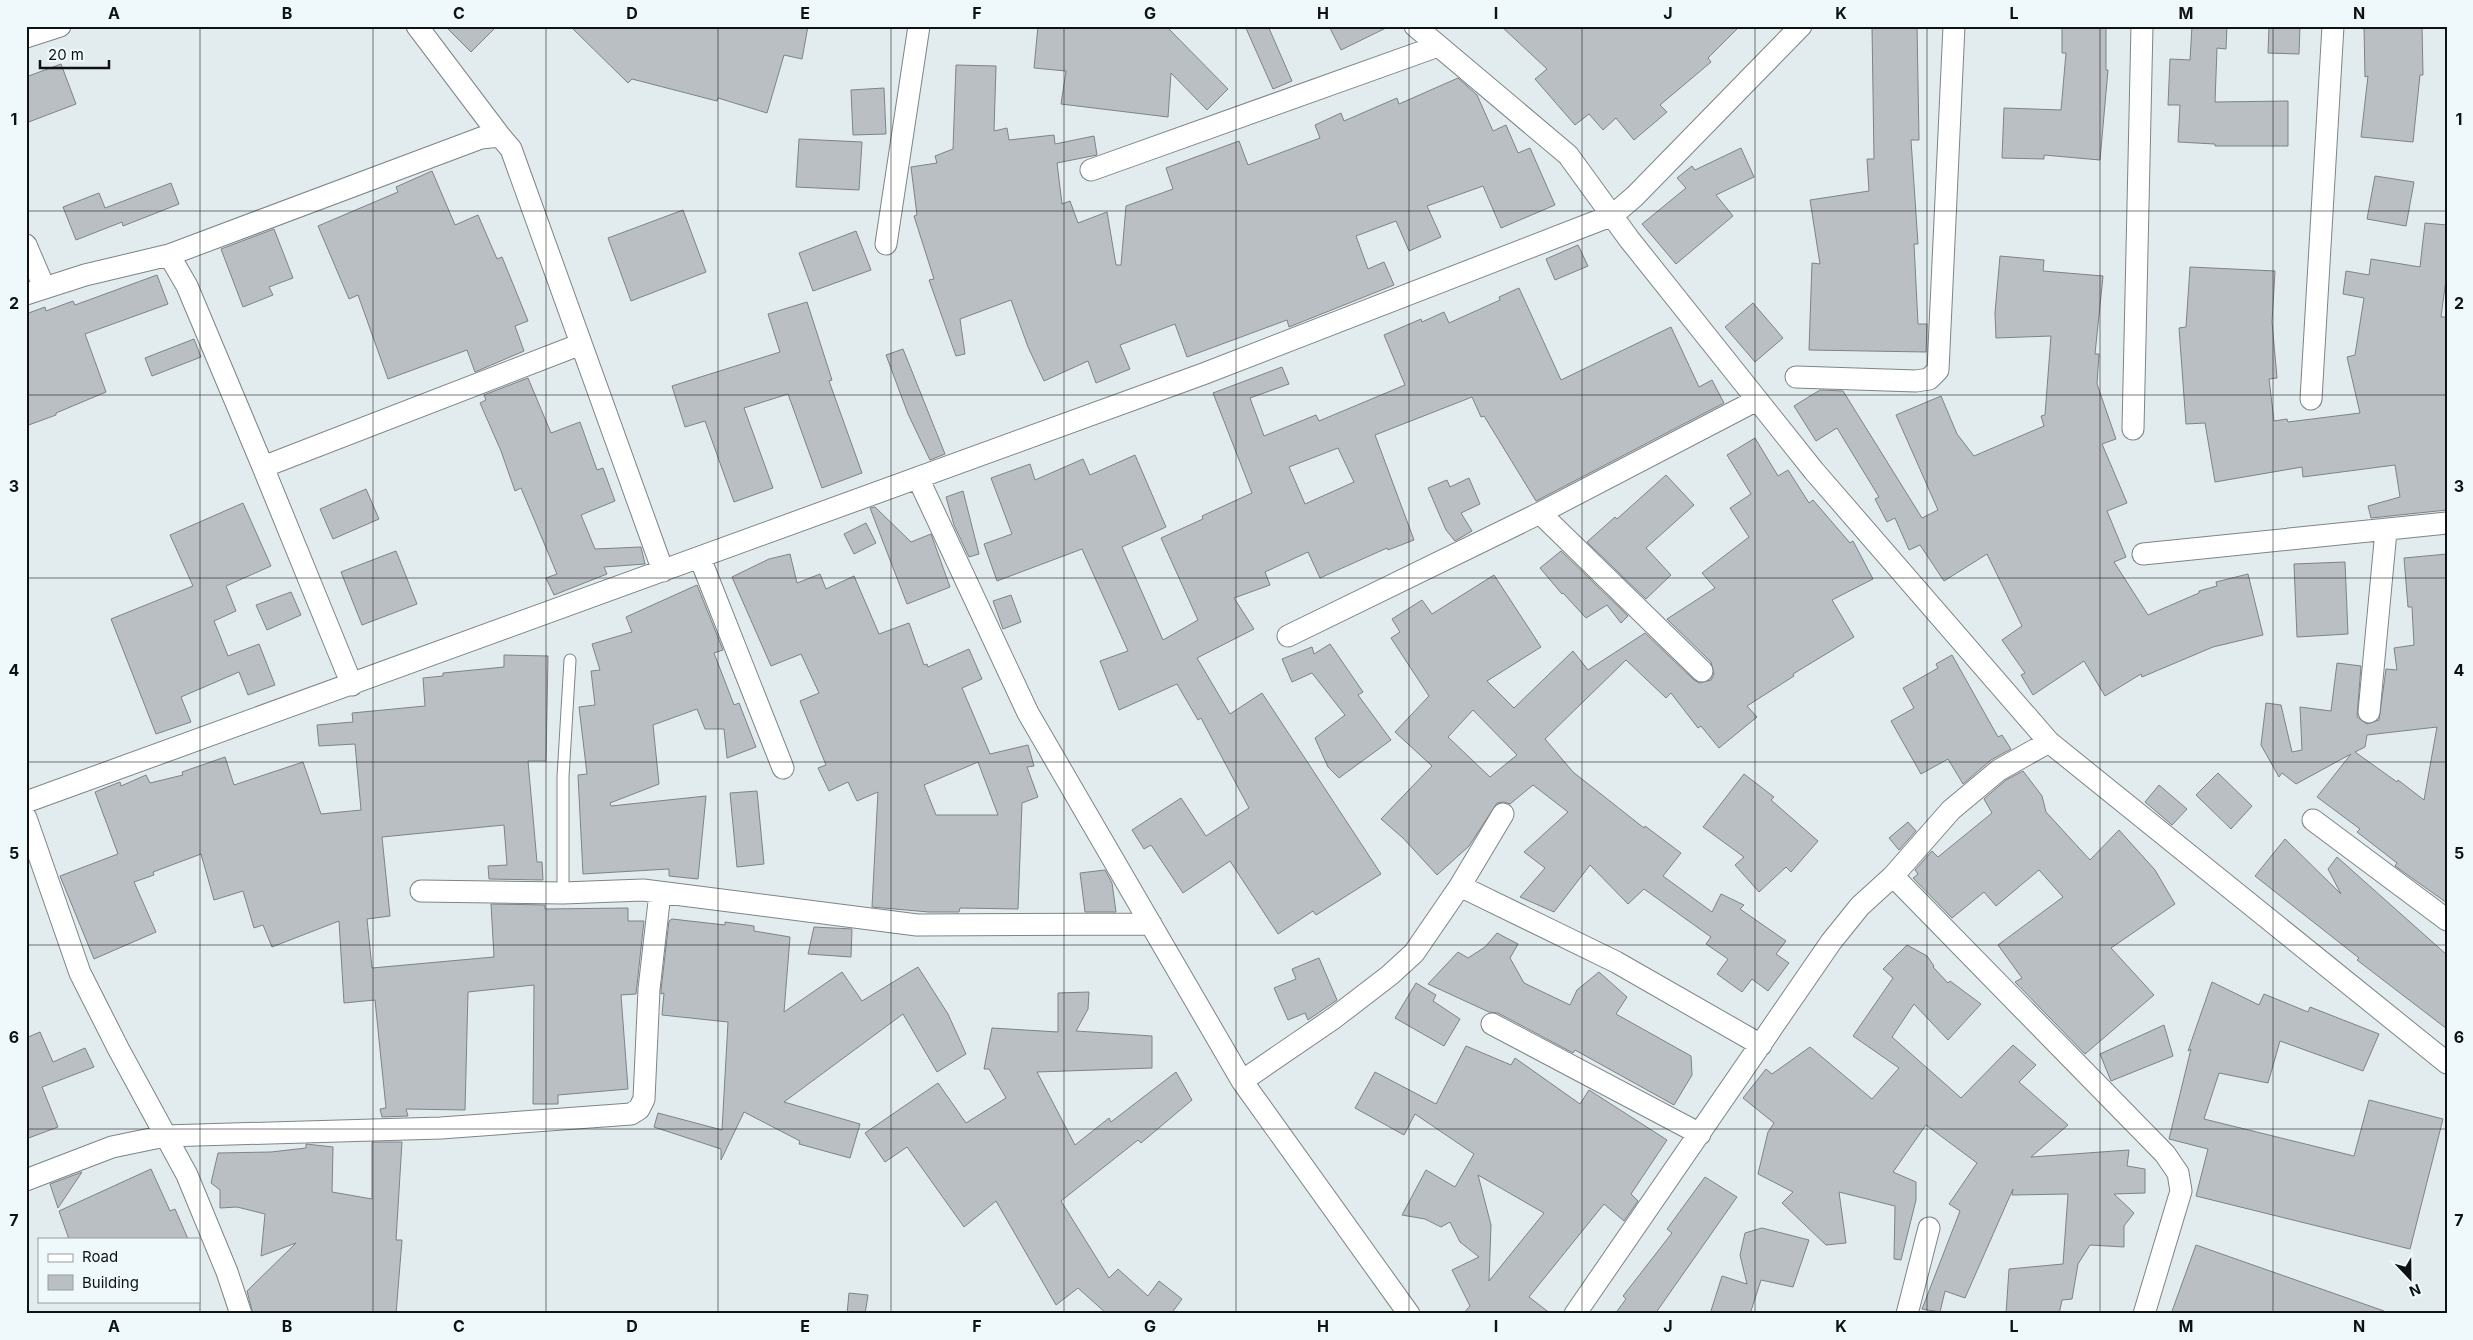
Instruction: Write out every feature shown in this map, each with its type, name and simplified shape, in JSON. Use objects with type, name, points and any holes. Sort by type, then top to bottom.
[{"type":"street","points":[[26,38],[60,26]]},
{"type":"street","points":[[417,26],[511,149],[663,571]]},
{"type":"street","points":[[886,244],[919,26]]},
{"type":"street","points":[[1415,26],[1568,155],[1814,471],[2049,742],[2447,1064]]},
{"type":"street","points":[[26,802],[1212,371],[1613,215],[1635,196],[1801,26]]},
{"type":"street","points":[[1796,377],[1916,381],[1929,379],[1938,370],[1954,26]]},
{"type":"street","points":[[2133,429],[2142,26]]},
{"type":"street","points":[[2311,399],[2333,26]]},
{"type":"street","points":[[1091,170],[1438,46]]},
{"type":"street","points":[[26,245],[35,291],[140,260],[169,255],[480,138],[500,136]]},
{"type":"street","points":[[169,255],[187,286],[352,685]]},
{"type":"street","points":[[263,467],[581,344]]},
{"type":"street","points":[[1288,636],[1540,513],[1757,400]]},
{"type":"street","points":[[918,478],[1028,713],[1242,1081],[1409,1314]]},
{"type":"street","points":[[1540,513],[1702,671]]},
{"type":"street","points":[[2143,554],[2447,524]]},
{"type":"street","points":[[2369,712],[2386,531]]},
{"type":"street","points":[[700,558],[783,768]]},
{"type":"street","points":[[1575,1314],[1830,942],[1860,906],[1893,876],[1951,810],[2000,770],[2049,742]]},
{"type":"street","points":[[1242,1081],[1334,1018],[1390,975],[1414,953],[1460,886],[1503,814]]},
{"type":"street","points":[[26,818],[80,973],[187,1175],[207,1220],[241,1314]]},
{"type":"street","points":[[2313,820],[2447,920]]},
{"type":"street","points":[[1893,876],[2165,1154],[2178,1173],[2180,1191],[2144,1314]]},
{"type":"street","points":[[1460,886],[1616,962],[1760,1045]]},
{"type":"street","points":[[421,891],[564,893],[643,890],[917,925],[1152,924]]},
{"type":"street","points":[[26,1180],[112,1147],[165,1136],[441,1128],[631,1114],[639,1109],[644,1099],[649,989],[660,893]]},
{"type":"street","points":[[1492,1024],[1700,1134]]},
{"type":"street","points":[[1907,1314],[1929,1228]]},
{"type":"lane","points":[[564,893],[563,776],[570,660]]},
{"type":"building","points":[[445,26],[497,26],[471,52]]},
{"type":"building","points":[[570,26],[808,26],[802,59],[784,55],[767,113],[718,98],[717,101],[632,79],[628,83]]},
{"type":"building","points":[[1038,26],[1166,26],[1228,89],[1207,110],[1171,73],[1168,117],[1061,104],[1066,71],[1034,68]]},
{"type":"building","points":[[1245,26],[1268,26],[1292,81],[1273,89]]},
{"type":"building","points":[[1329,26],[1390,26],[1341,50]]},
{"type":"building","points":[[1501,26],[1740,26],[1708,58],[1711,62],[1660,105],[1667,112],[1634,140],[1616,118],[1603,130],[1589,114],[1575,125],[1535,79],[1547,69]]},
{"type":"building","points":[[1872,26],[1917,26],[1919,140],[1911,140],[1918,244],[1914,244],[1918,324],[1927,324],[1926,352],[1809,350],[1812,263],[1820,264],[1810,200],[1869,191],[1867,159],[1874,159]]},
{"type":"building","points":[[2062,26],[2106,26],[2106,70],[2108,70],[2100,160],[2044,155],[2044,159],[2002,158],[2004,108],[2061,110],[2066,53],[2062,53]]},
{"type":"building","points":[[2192,26],[2227,26],[2226,49],[2217,48],[2215,102],[2288,101],[2288,146],[2215,146],[2215,144],[2178,142],[2180,105],[2168,105],[2170,59],[2190,60]]},
{"type":"building","points":[[2269,26],[2300,26],[2299,54],[2268,53]]},
{"type":"building","points":[[2364,26],[2422,26],[2423,75],[2420,75],[2413,142],[2361,137],[2368,76],[2365,77]]},
{"type":"building","points":[[61,64],[76,104],[26,123],[26,77]]},
{"type":"building","points":[[956,65],[996,66],[994,131],[1007,128],[1009,140],[1054,135],[1055,144],[1094,136],[1097,155],[1057,163],[1062,204],[1070,201],[1078,223],[1107,212],[1116,265],[1121,265],[1126,206],[1173,189],[1166,168],[1239,141],[1248,165],[1320,138],[1315,125],[1341,113],[1344,121],[1397,98],[1399,104],[1458,78],[1477,95],[1493,131],[1506,125],[1518,153],[1530,148],[1555,205],[1501,228],[1483,186],[1427,206],[1441,237],[1409,251],[1396,221],[1356,236],[1368,269],[1384,262],[1394,285],[1289,327],[1287,320],[1187,357],[1175,324],[1120,345],[1130,369],[1096,383],[1088,361],[1044,381],[1028,347],[1011,300],[960,319],[965,354],[956,356],[929,280],[934,279],[914,216],[917,215],[911,167],[937,163],[935,156],[953,149]]},
{"type":"building","points":[[884,88],[886,134],[853,135],[851,90]]},
{"type":"building","points":[[799,139],[862,142],[859,190],[796,187]]},
{"type":"building","points":[[1741,148],[1754,177],[1716,195],[1733,216],[1676,264],[1642,224],[1686,188],[1677,178],[1692,166],[1695,170]]},
{"type":"building","points":[[432,171],[455,225],[478,215],[497,259],[502,257],[528,321],[515,326],[524,351],[475,372],[467,350],[388,379],[358,295],[349,299],[318,226],[398,192],[396,187]]},
{"type":"building","points":[[2375,176],[2414,182],[2406,226],[2367,219]]},
{"type":"building","points":[[171,183],[179,204],[123,226],[122,222],[76,240],[63,207],[99,193],[105,208]]},
{"type":"building","points":[[683,210],[706,272],[631,301],[608,238]]},
{"type":"building","points":[[2425,223],[2447,225],[2447,272],[2441,317],[2447,317],[2447,510],[2371,518],[2368,506],[2400,497],[2395,465],[2303,477],[2302,467],[2215,482],[2205,423],[2186,424],[2179,328],[2186,327],[2190,267],[2275,271],[2272,322],[2277,378],[2269,379],[2274,421],[2287,419],[2288,422],[2360,413],[2347,357],[2355,355],[2364,298],[2343,294],[2346,271],[2369,275],[2371,259],[2420,267]]},
{"type":"building","points":[[274,229],[293,278],[269,287],[273,295],[243,307],[221,249]]},
{"type":"building","points":[[856,231],[871,270],[813,291],[799,253]]},
{"type":"building","points":[[1578,245],[1588,266],[1555,280],[1546,259]]},
{"type":"building","points":[[2000,256],[2044,260],[2043,271],[2103,276],[2095,354],[2099,354],[2097,384],[2116,439],[2102,444],[2127,503],[2107,511],[2126,557],[2114,562],[2148,615],[2199,593],[2199,591],[2217,586],[2216,582],[2248,574],[2263,635],[2213,647],[2142,677],[2141,674],[2105,696],[2084,661],[2033,695],[2021,675],[2025,673],[2002,640],[2022,626],[1987,554],[1944,581],[1920,545],[1909,550],[1895,518],[1887,522],[1875,499],[1879,497],[1837,428],[1816,441],[1794,406],[1820,390],[1843,391],[1922,518],[1938,510],[1896,415],[1941,396],[1957,434],[1974,456],[2044,426],[2041,416],[2045,415],[2051,336],[1996,338],[1995,313]]},
{"type":"building","points":[[157,275],[168,304],[85,334],[106,392],[56,413],[56,415],[26,426],[26,314],[45,307],[46,311],[73,301],[75,305]]},
{"type":"building","points":[[1519,288],[1561,380],[1671,327],[1699,387],[1712,380],[1724,403],[1536,501],[1484,416],[1481,417],[1472,397],[1375,435],[1414,540],[1388,550],[1387,548],[1320,578],[1308,552],[1265,572],[1270,585],[1234,598],[1254,629],[1197,658],[1230,714],[1262,693],[1381,874],[1316,915],[1313,911],[1278,934],[1230,861],[1183,893],[1151,845],[1144,849],[1132,830],[1181,798],[1206,836],[1249,808],[1201,718],[1198,720],[1177,684],[1119,710],[1100,661],[1128,651],[1082,549],[997,581],[984,544],[1012,534],[991,478],[1030,464],[1035,480],[1083,459],[1090,475],[1135,455],[1166,527],[1122,547],[1163,640],[1198,620],[1161,538],[1203,519],[1202,516],[1252,493],[1213,393],[1282,367],[1289,384],[1250,398],[1264,436],[1316,415],[1319,421],[1405,385],[1384,335],[1421,319],[1422,322],[1444,312],[1449,323],[1500,300],[1499,297]],"holes":[[[1338,448],[1354,482],[1305,504],[1289,467]]]},
{"type":"building","points":[[807,302],[832,380],[829,381],[862,473],[822,488],[788,394],[744,408],[773,488],[734,502],[705,421],[685,427],[672,386],[780,352],[768,314]]},
{"type":"building","points":[[1753,303],[1783,338],[1755,362],[1725,327]]},
{"type":"building","points":[[194,339],[201,357],[152,376],[145,358]]},
{"type":"building","points":[[903,349],[945,454],[930,460],[908,414],[886,355]]},
{"type":"building","points":[[528,378],[551,433],[580,422],[597,470],[603,468],[615,501],[581,515],[595,549],[641,547],[645,564],[604,567],[607,574],[554,595],[546,578],[557,574],[521,488],[515,491],[501,451],[480,403],[486,400],[484,395]]},
{"type":"building","points":[[1755,438],[1778,476],[1788,470],[1809,503],[1813,500],[1850,543],[1853,541],[1873,579],[1832,600],[1854,637],[1793,674],[1794,676],[1747,706],[1757,717],[1719,748],[1701,726],[1698,728],[1671,693],[1666,698],[1626,660],[1545,739],[1573,772],[1644,828],[1645,826],[1681,853],[1663,876],[1712,912],[1721,894],[1744,905],[1740,909],[1786,941],[1776,954],[1789,963],[1768,991],[1752,979],[1742,992],[1717,974],[1728,959],[1706,944],[1711,937],[1644,889],[1628,904],[1590,865],[1554,912],[1520,897],[1545,868],[1524,852],[1568,812],[1533,785],[1510,804],[1504,802],[1497,803],[1469,846],[1437,875],[1403,838],[1381,819],[1432,766],[1395,732],[1429,696],[1391,638],[1400,632],[1392,619],[1422,600],[1432,614],[1494,575],[1541,647],[1487,681],[1514,708],[1573,651],[1588,670],[1645,633],[1694,680],[1699,683],[1711,680],[1714,674],[1711,662],[1667,619],[1715,588],[1702,573],[1749,537],[1730,508],[1751,494],[1727,455]],"holes":[[[1473,710],[1517,755],[1490,777],[1448,737]]]},
{"type":"building","points":[[1666,475],[1694,505],[1646,548],[1671,575],[1646,599],[1587,542],[1615,517],[1617,519]]},
{"type":"building","points":[[1469,478],[1480,504],[1461,513],[1472,531],[1455,541],[1446,530],[1428,488],[1447,480],[1450,487]]},
{"type":"building","points":[[366,489],[379,519],[333,539],[320,509]]},
{"type":"building","points":[[963,491],[979,554],[969,557],[954,525],[946,497]]},
{"type":"building","points":[[243,503],[271,566],[226,586],[236,611],[214,621],[228,656],[259,644],[275,685],[248,695],[239,672],[181,697],[191,722],[156,734],[111,619],[193,586],[170,535]]},
{"type":"building","points":[[875,507],[911,542],[931,534],[950,587],[907,604],[870,508]]},
{"type":"building","points":[[866,523],[876,543],[854,554],[844,534]]},
{"type":"building","points":[[396,551],[417,604],[362,625],[341,572]]},
{"type":"building","points":[[1561,551],[1628,616],[1621,623],[1607,605],[1586,618],[1540,568]]},
{"type":"building","points":[[790,554],[797,583],[820,574],[826,589],[854,576],[879,634],[909,623],[924,665],[927,664],[928,667],[969,649],[982,679],[962,688],[990,754],[1028,745],[1034,766],[1027,767],[1038,797],[1022,803],[1018,909],[960,908],[959,912],[929,912],[872,907],[878,792],[857,801],[848,782],[829,791],[818,768],[826,765],[800,701],[819,693],[801,654],[771,666],[732,577],[769,559]],"holes":[[[978,762],[998,815],[936,815],[924,785]]]},
{"type":"building","points":[[2447,554],[2447,725],[2445,726],[2447,726],[2447,903],[2395,866],[2397,863],[2357,832],[2360,829],[2317,797],[2351,754],[2296,784],[2282,773],[2279,777],[2261,745],[2266,703],[2281,705],[2292,752],[2302,750],[2300,707],[2331,711],[2337,663],[2361,666],[2357,717],[2367,724],[2379,720],[2386,669],[2397,670],[2394,648],[2414,645],[2412,607],[2408,607],[2404,558]],"holes":[[[2437,727],[2424,800],[2398,780],[2397,782],[2355,752],[2365,747],[2367,735]]]},
{"type":"building","points":[[2345,562],[2348,634],[2297,637],[2294,564]]},
{"type":"building","points":[[697,585],[723,650],[714,653],[734,705],[739,703],[756,747],[727,758],[724,729],[705,729],[697,709],[653,725],[659,784],[610,803],[611,806],[706,796],[698,879],[669,876],[669,869],[583,874],[578,775],[587,774],[579,707],[595,705],[591,671],[600,670],[592,644],[632,632],[626,617]]},
{"type":"building","points":[[291,592],[301,615],[267,630],[256,605]]},
{"type":"building","points":[[1011,595],[1021,622],[1003,629],[993,601]]},
{"type":"building","points":[[1330,644],[1363,692],[1358,695],[1391,740],[1339,778],[1328,767],[1315,738],[1345,715],[1312,673],[1292,682],[1282,659],[1312,647],[1314,654]]},
{"type":"building","points":[[504,655],[548,656],[546,761],[528,761],[537,862],[542,862],[543,880],[489,879],[488,866],[507,865],[504,825],[382,837],[390,916],[367,919],[372,968],[494,957],[491,904],[545,905],[545,909],[628,908],[628,921],[644,921],[636,994],[621,995],[628,1089],[558,1095],[558,1104],[533,1104],[534,985],[468,992],[465,1110],[406,1109],[408,1116],[382,1117],[380,1109],[386,1108],[375,1000],[344,1003],[339,921],[272,947],[263,925],[254,928],[243,891],[214,900],[201,854],[153,872],[154,875],[134,882],[156,932],[94,959],[60,876],[118,854],[95,792],[120,782],[121,786],[146,775],[150,783],[183,775],[182,772],[225,757],[234,785],[303,762],[321,814],[361,810],[355,744],[319,746],[317,725],[353,722],[352,713],[425,706],[423,678],[443,676],[443,673],[504,667]]},
{"type":"building","points":[[1952,655],[1998,737],[2002,735],[2011,749],[1991,760],[1963,784],[1948,759],[1921,774],[1891,721],[1914,708],[1903,688],[1938,668],[1936,664]]},
{"type":"building","points":[[2023,771],[2042,796],[2046,812],[2090,860],[2119,830],[2155,870],[2175,904],[2111,948],[2154,995],[2085,1054],[2015,982],[2022,978],[1998,945],[2063,897],[2039,870],[1996,906],[1984,892],[1952,918],[1913,878],[1918,874],[1915,870],[1932,851],[1938,857],[1992,813],[1984,799],[2006,780]]},
{"type":"building","points":[[2218,773],[2252,806],[2231,829],[2196,795]]},
{"type":"building","points":[[1744,774],[1774,797],[1771,800],[1818,841],[1791,872],[1786,867],[1759,892],[1735,865],[1744,857],[1703,827]]},
{"type":"building","points":[[2159,785],[2187,809],[2172,825],[2145,802]]},
{"type":"building","points":[[757,791],[764,864],[737,867],[730,793]]},
{"type":"building","points":[[1908,822],[1916,831],[1899,850],[1889,838]]},
{"type":"building","points":[[2285,839],[2341,894],[2328,869],[2337,857],[2447,955],[2447,1029],[2357,960],[2359,958],[2255,876]]},
{"type":"building","points":[[1105,870],[1112,883],[1116,912],[1085,912],[1080,873]]},
{"type":"building","points":[[672,919],[725,925],[725,922],[754,926],[754,931],[790,937],[784,1012],[842,972],[862,1001],[918,967],[948,1014],[966,1054],[937,1072],[903,1014],[784,1102],[860,1124],[850,1158],[799,1144],[800,1141],[744,1112],[721,1160],[721,1149],[654,1127],[658,1113],[722,1130],[728,1022],[662,1015],[664,993],[661,994],[661,990],[669,921]]},
{"type":"building","points":[[814,927],[852,929],[851,957],[808,954]]},
{"type":"building","points":[[1497,933],[1518,944],[1510,958],[1524,983],[1570,1005],[1577,990],[1599,972],[1627,997],[1616,1014],[1691,1056],[1692,1075],[1674,1105],[1575,1050],[1573,1053],[1498,1013],[1489,1012],[1428,984],[1458,952],[1468,958],[1485,947]]},
{"type":"building","points":[[1907,945],[1927,956],[1933,967],[1948,983],[1950,981],[1981,1004],[1948,1040],[1914,1004],[1892,1037],[1961,1098],[2013,1045],[2036,1065],[2019,1082],[2068,1125],[2031,1157],[2129,1150],[2127,1166],[2145,1169],[2145,1193],[2114,1194],[2134,1213],[2124,1226],[2124,1247],[2090,1245],[2078,1264],[2072,1299],[2062,1300],[2059,1314],[2006,1314],[2009,1269],[2063,1264],[2068,1194],[2012,1195],[2013,1189],[1965,1298],[1945,1291],[1940,1312],[1922,1309],[1960,1211],[1949,1204],[1977,1163],[1926,1125],[1893,1172],[1916,1182],[1916,1200],[1901,1260],[1894,1259],[1895,1206],[1839,1192],[1846,1243],[1826,1245],[1782,1203],[1793,1192],[1758,1174],[1768,1132],[1774,1123],[1743,1098],[1766,1069],[1772,1074],[1810,1047],[1872,1099],[1899,1068],[1853,1036],[1893,978],[1883,969]]},
{"type":"building","points":[[1319,958],[1337,1000],[1308,1020],[1305,1013],[1288,1020],[1274,988],[1296,979],[1292,969]]},
{"type":"building","points":[[2212,982],[2259,1005],[2264,994],[2308,1012],[2310,1007],[2379,1034],[2363,1071],[2280,1041],[2268,1083],[2219,1073],[2204,1119],[2354,1156],[2369,1100],[2443,1119],[2410,1249],[2196,1196],[2208,1149],[2169,1139],[2191,1049],[2188,1051]]},
{"type":"building","points":[[1416,983],[1436,995],[1433,1001],[1460,1019],[1444,1046],[1395,1018]]},
{"type":"building","points":[[1089,992],[1088,1009],[1076,1031],[1152,1036],[1152,1068],[1037,1072],[1075,1145],[1109,1118],[1111,1122],[1176,1072],[1192,1100],[1141,1143],[1138,1140],[1061,1201],[1109,1278],[1118,1269],[1148,1296],[1159,1281],[1182,1299],[1171,1314],[1107,1314],[1078,1288],[1056,1305],[996,1201],[964,1227],[907,1147],[885,1162],[865,1133],[938,1083],[966,1123],[1006,1098],[989,1069],[984,1069],[992,1028],[1058,1032],[1058,993]]},
{"type":"building","points":[[2164,1025],[2173,1056],[2111,1081],[2100,1054]]},
{"type":"building","points":[[40,1032],[53,1062],[85,1048],[94,1067],[42,1087],[58,1127],[26,1139],[26,1038]]},
{"type":"building","points":[[1466,1046],[1511,1065],[1515,1058],[1580,1104],[1589,1090],[1667,1140],[1631,1194],[1638,1201],[1624,1221],[1604,1204],[1529,1297],[1551,1314],[1463,1314],[1470,1306],[1452,1270],[1479,1257],[1460,1242],[1450,1222],[1441,1227],[1425,1219],[1402,1215],[1426,1170],[1455,1187],[1474,1154],[1415,1114],[1404,1135],[1355,1108],[1375,1072],[1436,1104]],"holes":[[[1478,1175],[1544,1213],[1489,1281],[1491,1225]]]},
{"type":"building","points":[[372,1142],[402,1142],[396,1240],[402,1240],[396,1314],[253,1314],[247,1291],[296,1243],[261,1256],[265,1214],[237,1207],[220,1208],[220,1190],[211,1183],[218,1153],[271,1152],[306,1148],[306,1144],[333,1147],[332,1192],[372,1199]]},
{"type":"building","points":[[151,1169],[170,1211],[175,1209],[188,1238],[69,1238],[59,1211]]},
{"type":"building","points":[[82,1172],[58,1208],[50,1184]]},
{"type":"building","points":[[1705,1177],[1737,1197],[1655,1314],[1615,1314],[1626,1299],[1623,1296],[1672,1233],[1667,1229]]},
{"type":"building","points":[[1762,1228],[1809,1240],[1793,1287],[1761,1280],[1750,1314],[1710,1314],[1722,1276],[1747,1284],[1740,1255],[1745,1233]]},
{"type":"building","points":[[2196,1245],[2384,1311],[2383,1314],[2171,1314]]},
{"type":"building","points":[[849,1293],[868,1295],[865,1314],[847,1314]]}]
